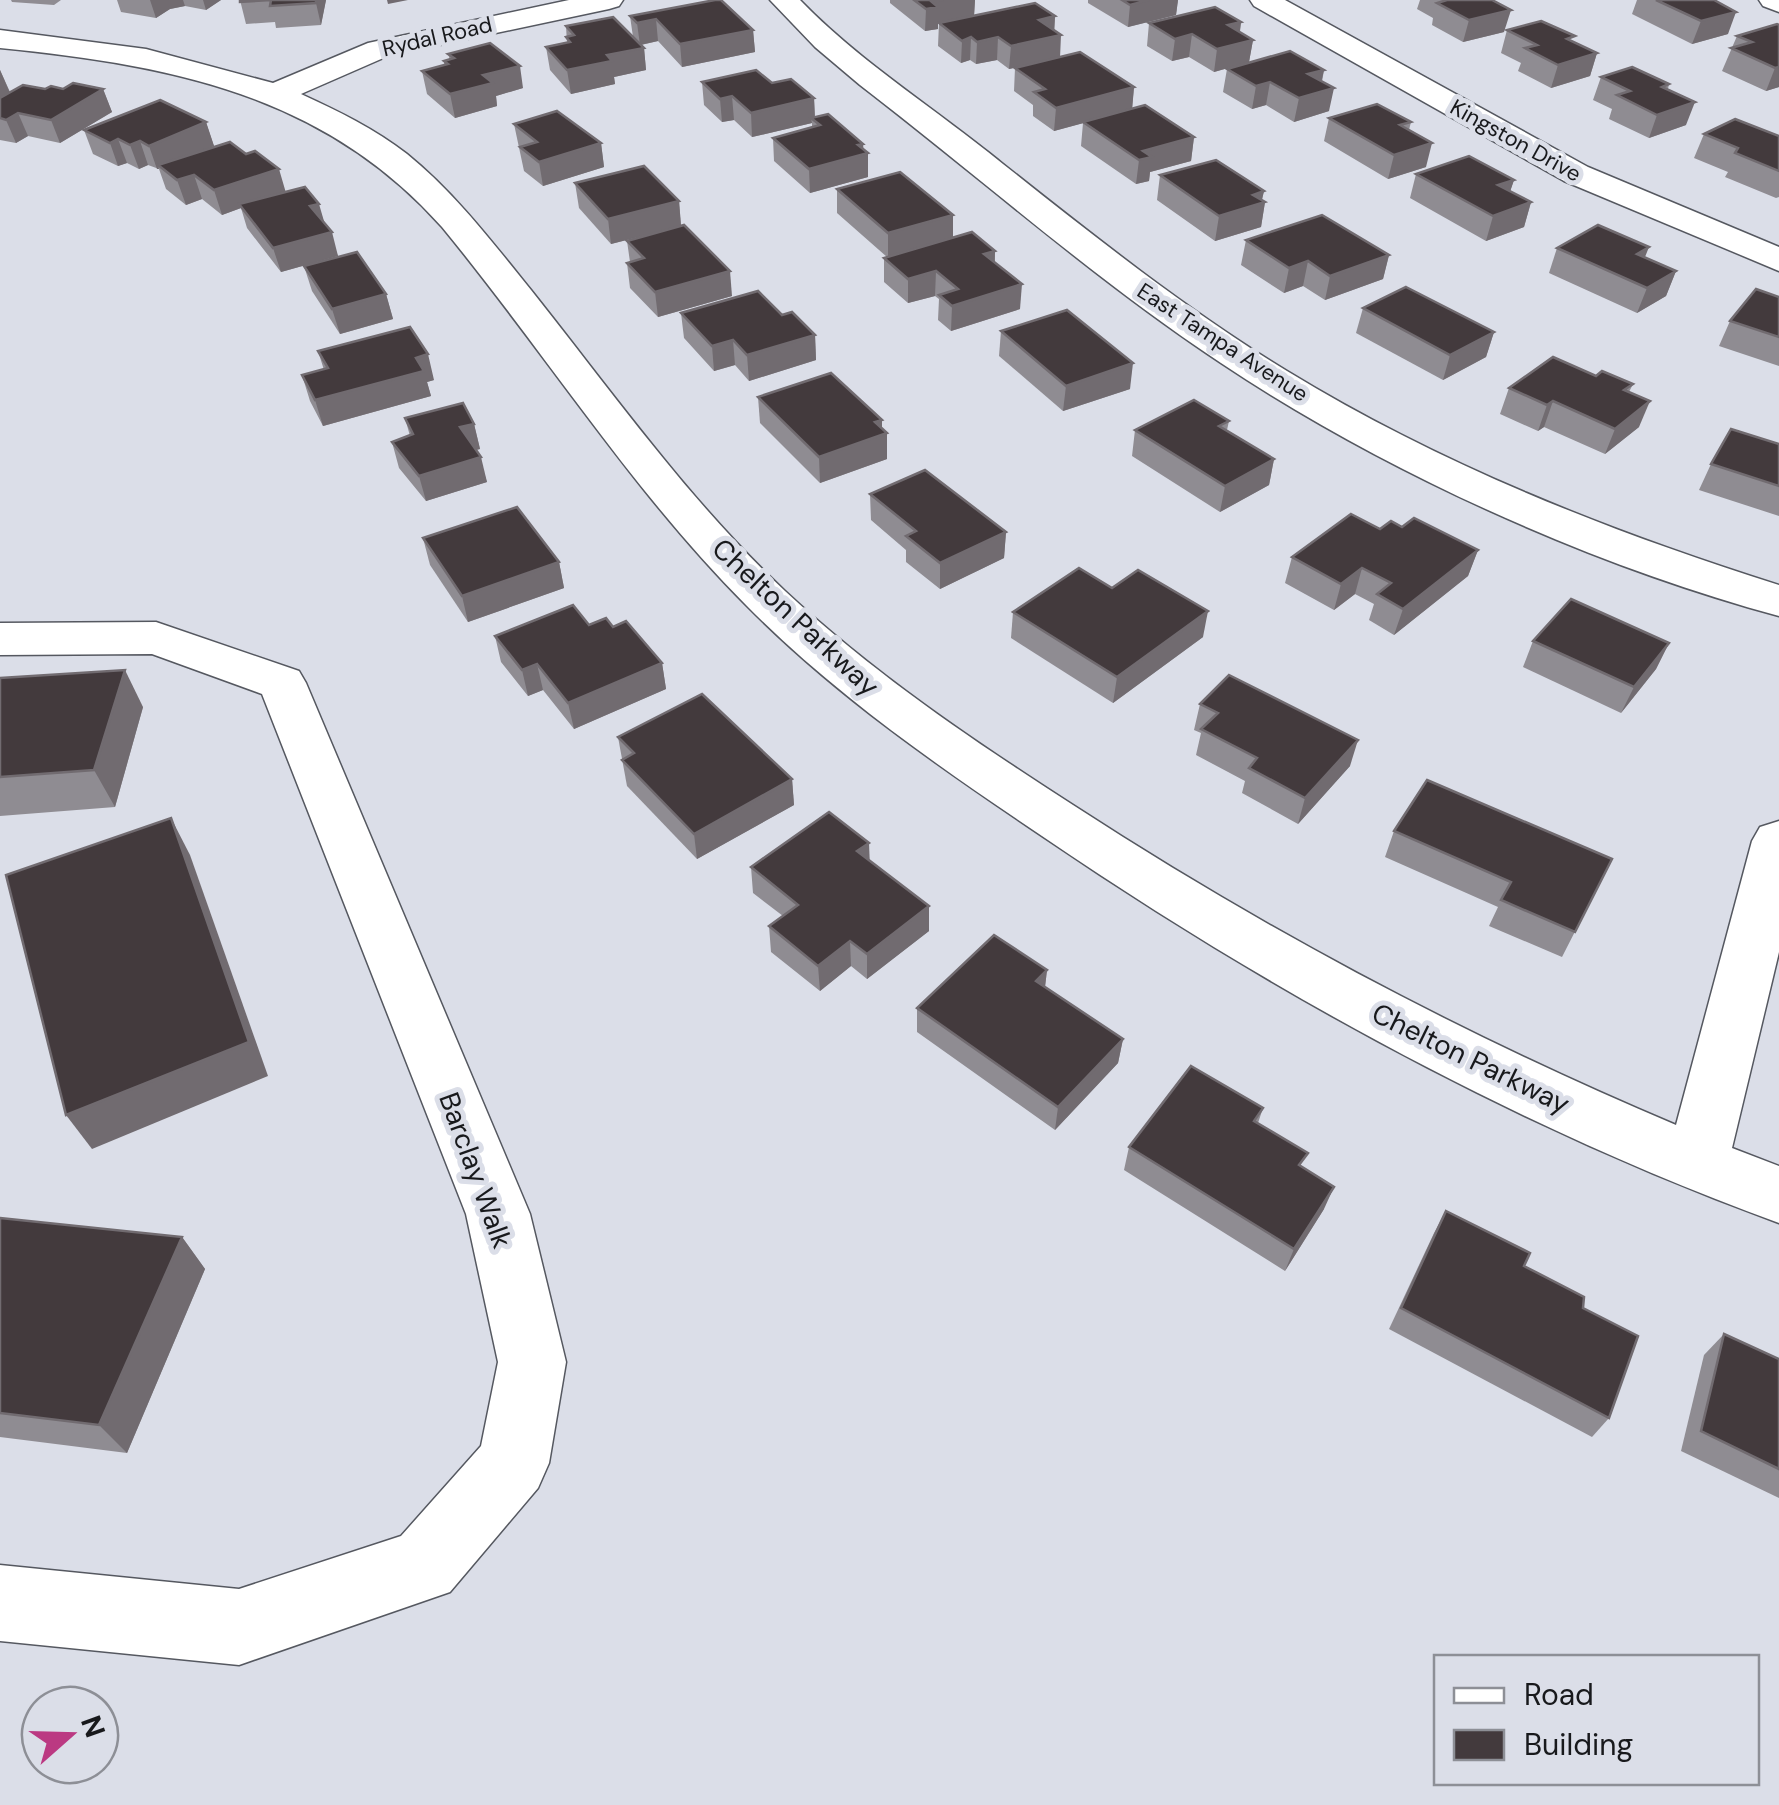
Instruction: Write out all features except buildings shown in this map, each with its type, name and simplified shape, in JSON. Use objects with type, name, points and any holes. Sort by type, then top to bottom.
[{"type":"street","name":"Rydal Road","points":[[272,95],[379,48],[609,0]]},
{"type":"street","name":"East Tampa Avenue","points":[[784,0],[838,51],[1069,235],[1275,380],[1449,474],[1586,534],[1779,601]]},
{"type":"street","name":"Kingston Drive","points":[[1264,0],[1576,174],[1779,260]]},
{"type":"street","name":"Chelton Parkway","points":[[0,39],[92,49],[153,61],[272,95],[352,132],[401,165],[450,215],[695,524],[847,672],[1084,840],[1320,984],[1446,1049],[1696,1164],[1779,1195]]},
{"type":"street","name":"Barclay Walk","points":[[0,639],[156,638],[282,683],[498,1214],[532,1362],[513,1463],[424,1566],[239,1627],[0,1602]]},
{"type":"street","points":[[1696,1164],[1779,841]]}]
